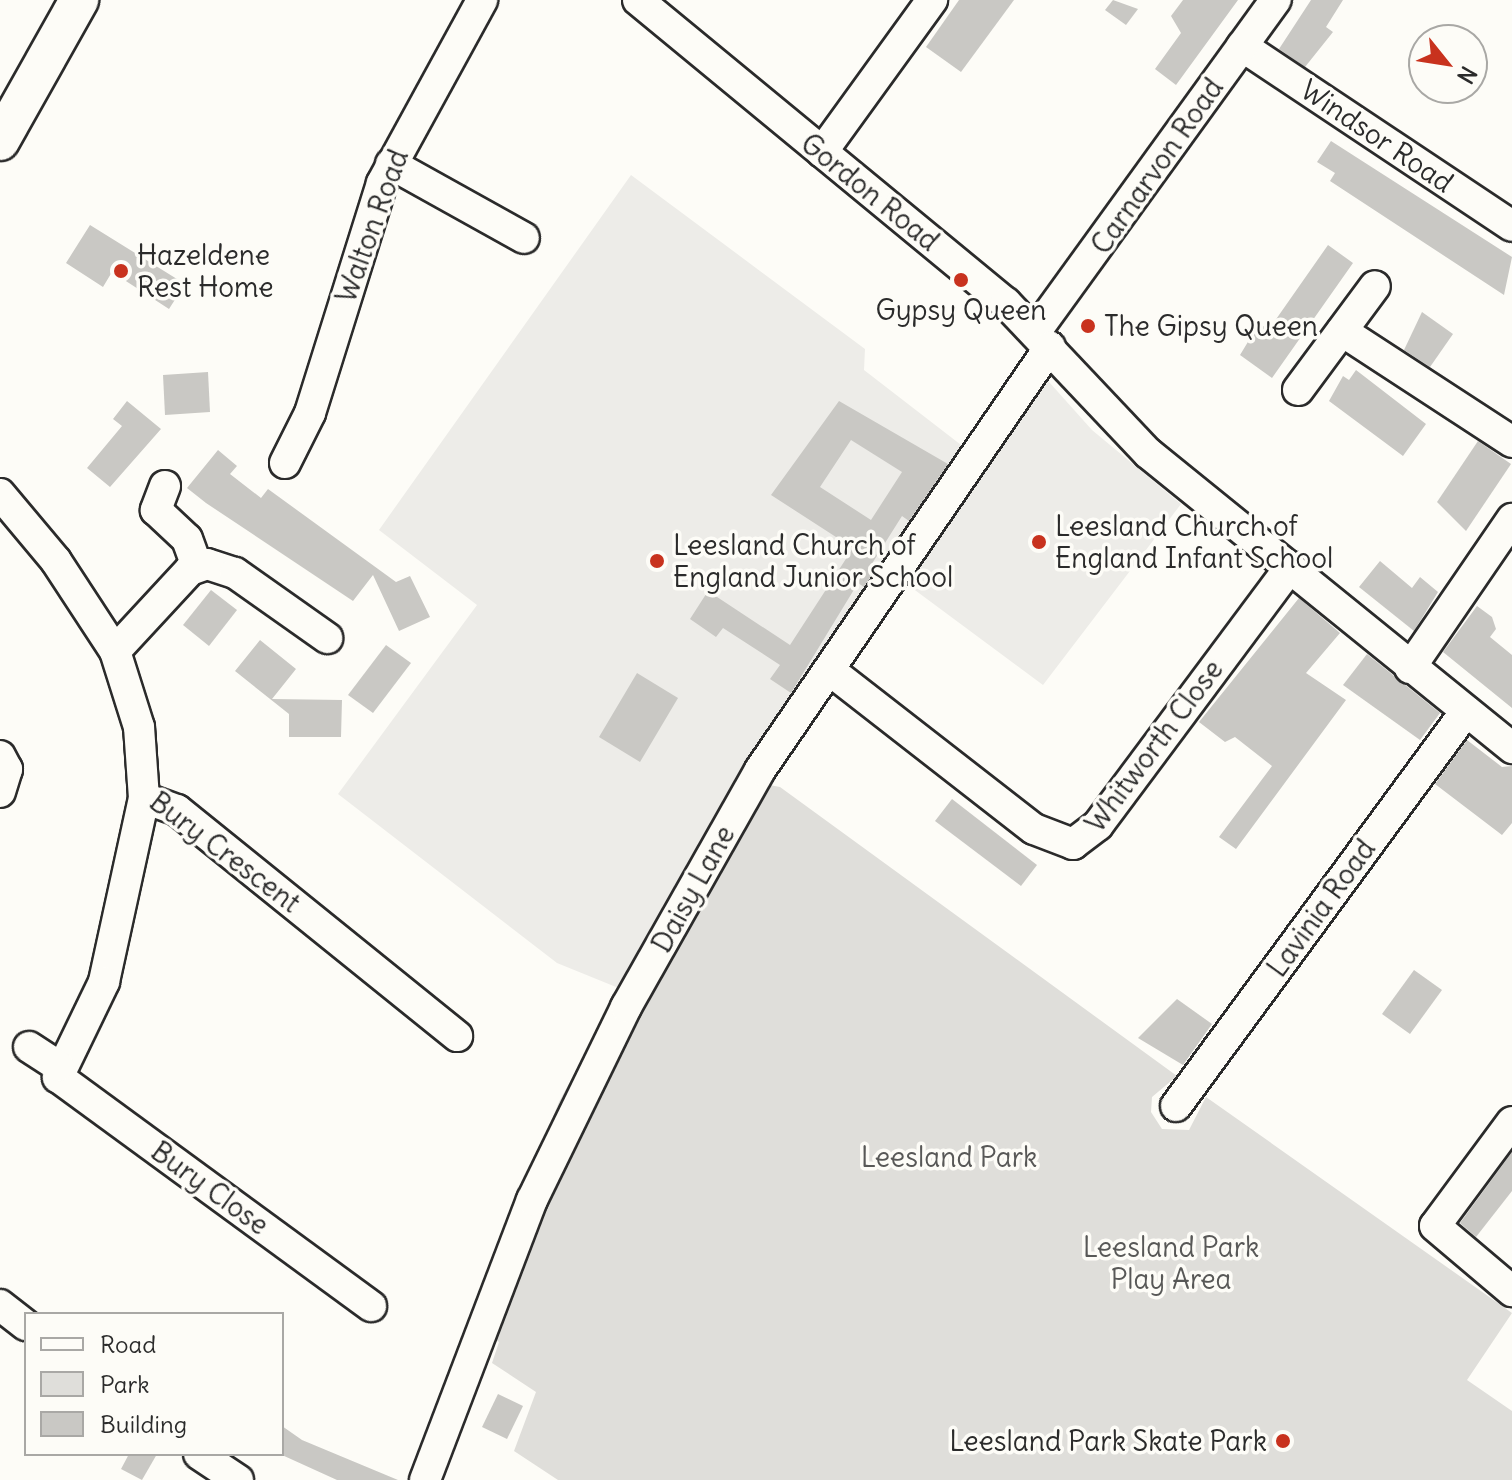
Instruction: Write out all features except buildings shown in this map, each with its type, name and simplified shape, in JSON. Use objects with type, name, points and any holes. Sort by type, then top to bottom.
[{"type":"main road","points":[[0,141],[10,94],[79,0]]},
{"type":"street","name":"Walton Road","points":[[285,463],[310,413],[391,164],[482,0]]},
{"type":"street","name":"Gordon Road","points":[[638,0],[1043,339],[1089,397],[1410,668],[1512,748]]},
{"type":"street","points":[[822,152],[932,0]]},
{"type":"street","name":"Carnarvon Road","points":[[1043,339],[1276,0]]},
{"type":"street","name":"Windsor Road","points":[[1242,46],[1512,226]]},
{"type":"street","points":[[391,164],[524,238]]},
{"type":"street","points":[[1298,390],[1375,286]]},
{"type":"street","points":[[1342,331],[1512,442]]},
{"type":"street","name":"Daisy Lane","points":[[425,1480],[472,1345],[606,1047],[760,770],[1043,339]]},
{"type":"street","points":[[165,486],[156,510],[187,539],[197,566]]},
{"type":"street","name":"Bury Crescent","points":[[0,494],[56,561],[115,651],[139,727],[144,798],[177,810],[457,1036]]},
{"type":"street","points":[[1410,668],[1512,519]]},
{"type":"street","points":[[197,566],[235,573],[327,638]]},
{"type":"street","points":[[115,651],[197,566]]},
{"type":"street","name":"Whitworth Close","points":[[841,679],[1034,829],[1073,844],[1098,825],[1290,567]]},
{"type":"street","name":"Lavinia Road","points":[[1176,1106],[1466,711]]},
{"type":"street","points":[[0,756],[7,769],[0,792]]},
{"type":"street","points":[[58,1066],[104,982],[144,798]]},
{"type":"street","name":"Bury Close","points":[[29,1047],[58,1066],[58,1077],[371,1306]]},
{"type":"street","points":[[1512,1122],[1440,1214],[1435,1226],[1442,1238],[1512,1291]]},
{"type":"street","points":[[0,1305],[24,1323]]},
{"type":"street","points":[[202,1456],[238,1480]]},
{"type":"shaded area","name":"Leesland Church of England Junior School","points":[[631,175],[865,349],[864,370],[965,448],[695,858],[621,989],[557,963],[338,794],[477,605],[379,530]]},
{"type":"shaded area","name":"Leesland Church of England Infant School","points":[[1041,373],[1092,430],[1181,504],[1043,685],[900,579]]},
{"type":"green space","name":"Leesland Park","points":[[764,784],[780,787],[1177,1076],[1152,1097],[1151,1112],[1162,1129],[1189,1130],[1206,1097],[1512,1313],[1467,1380],[1512,1411],[1512,1480],[558,1480],[514,1451],[536,1392],[492,1363],[499,1342],[470,1320],[559,1102],[650,934],[695,858]]},
{"type":"place","name":"Hazeldene Rest Home","points":[[121,271]]},
{"type":"place","name":"Gypsy Queen","points":[[961,280]]},
{"type":"place","name":"The Gipsy Queen","points":[[1088,326]]},
{"type":"place","name":"Leesland Church of England Infant School","points":[[1039,542]]},
{"type":"place","name":"Leesland Church of England Junior School","points":[[657,561]]},
{"type":"place","name":"Leesland Park Skate Park","points":[[1283,1441]]},
{"type":"park label","name":"Leesland Park Play Area","points":[[1171,1263]]}]
